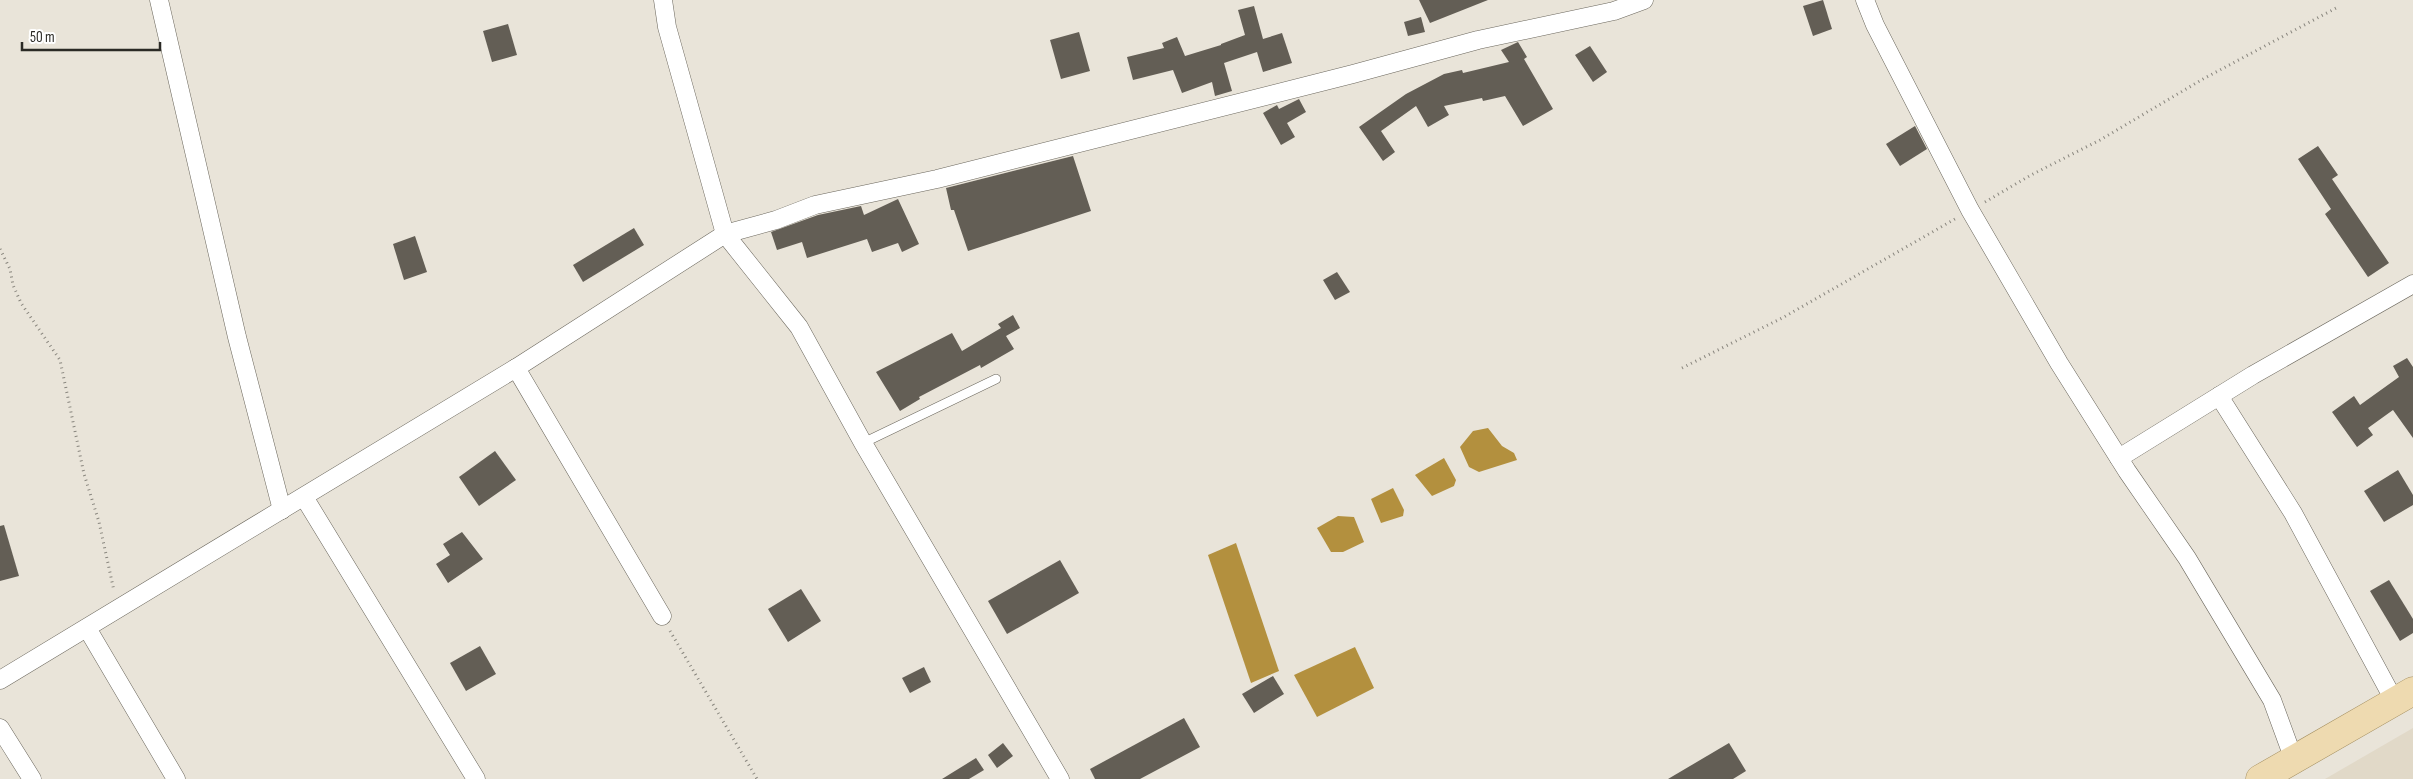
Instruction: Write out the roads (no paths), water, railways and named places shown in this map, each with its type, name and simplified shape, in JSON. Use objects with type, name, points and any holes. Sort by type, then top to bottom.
[{"type":"main road","points":[[2260,779],[2404,696]]},
{"type":"street","points":[[159,0],[237,336],[282,510]]},
{"type":"street","points":[[663,0],[667,27],[725,234],[798,327],[863,443],[1060,779]]},
{"type":"street","points":[[0,680],[516,368],[725,234],[776,220],[815,205],[937,179],[1353,74],[1478,40],[1614,10],[1644,0]]},
{"type":"street","points":[[1865,0],[1970,210],[2059,364],[2119,458],[2187,558],[2272,700],[2294,760]]},
{"type":"street","points":[[2119,458],[2218,396],[2413,284]]},
{"type":"street","points":[[516,368],[662,616]]},
{"type":"street","points":[[2218,396],[2293,513],[2404,696]]},
{"type":"street","points":[[304,497],[476,779]]},
{"type":"street","points":[[87,628],[176,779]]},
{"type":"street","points":[[0,728],[32,779]]},
{"type":"lane","points":[[863,443],[996,379]]}]
